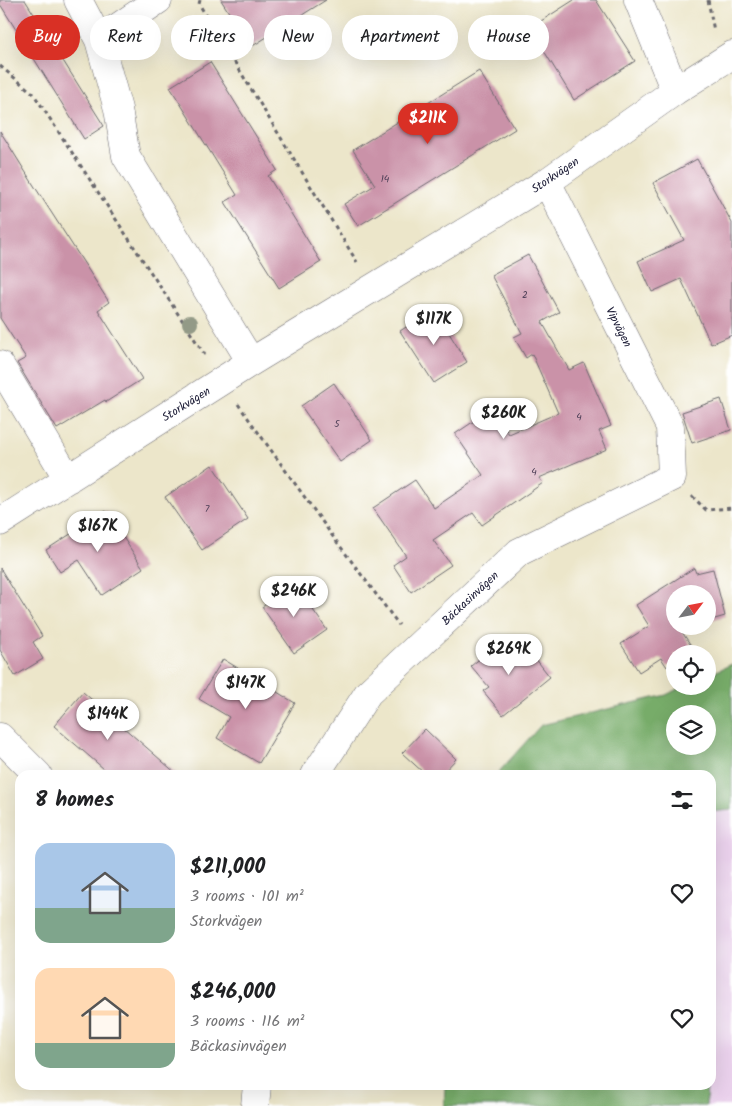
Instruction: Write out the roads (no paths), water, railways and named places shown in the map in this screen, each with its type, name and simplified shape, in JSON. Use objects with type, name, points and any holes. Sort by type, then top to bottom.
[{"type":"street","points":[[78,0],[90,23]]},
{"type":"street","points":[[136,15],[158,0]]},
{"type":"street","points":[[638,0],[675,91]]},
{"type":"street","name":"Storkvägen","points":[[0,522],[251,362],[546,182],[675,91],[732,55]]},
{"type":"street","points":[[105,60],[118,109],[126,156],[251,362]]},
{"type":"street","name":"Vipvägen","points":[[546,182],[670,427],[672,477]]},
{"type":"street","points":[[0,365],[68,479]]},
{"type":"street","name":"Bäckasinvägen","points":[[318,770],[368,693],[519,552],[672,477]]},
{"type":"street","points":[[0,737],[33,770]]},
{"type":"street","points":[[255,1106],[257,1090]]}]
